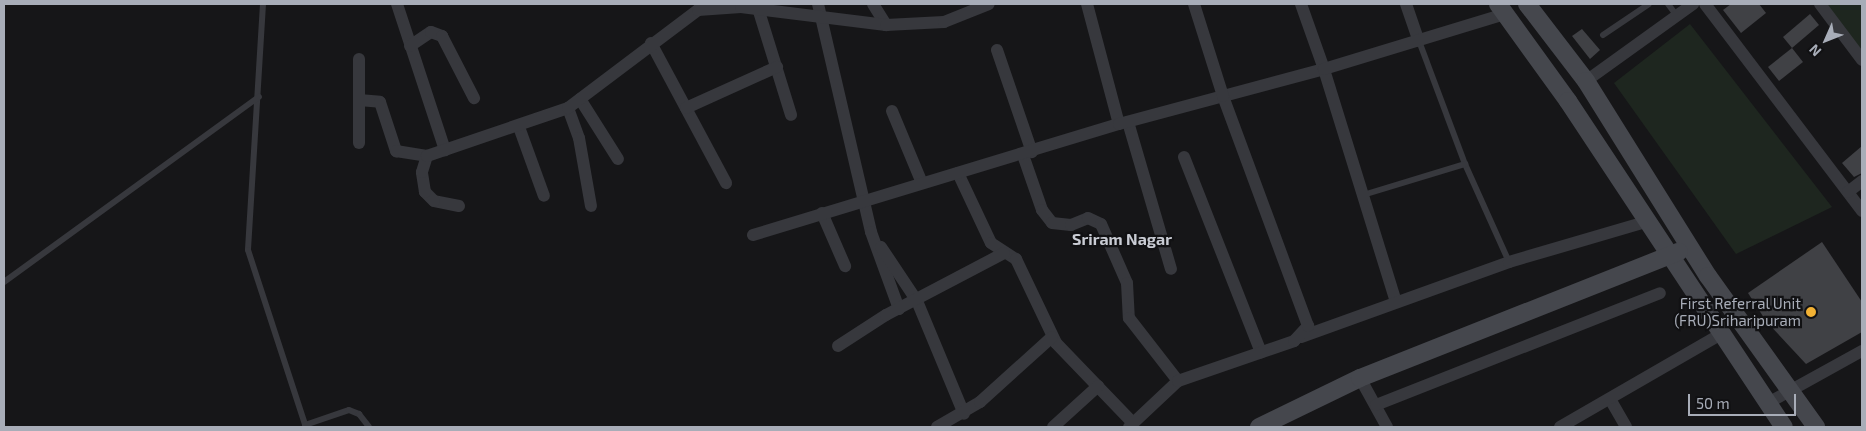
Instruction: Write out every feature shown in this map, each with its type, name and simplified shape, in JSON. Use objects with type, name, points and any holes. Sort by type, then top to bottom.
[{"type":"main road","points":[[1533,6],[1586,81],[1690,247],[1816,427]]},
{"type":"main road","points":[[1502,9],[1784,427]]},
{"type":"main road","points":[[1259,427],[1360,378],[1690,247]]},
{"type":"street","points":[[397,4],[445,150]]},
{"type":"street","points":[[818,4],[825,20],[842,108],[871,232],[899,309]]},
{"type":"street","points":[[873,4],[886,25]]},
{"type":"street","points":[[359,100],[380,102],[396,151],[427,156],[519,127],[568,108],[651,43],[703,6],[759,7],[825,20],[886,25],[944,22],[989,4]]},
{"type":"street","points":[[1087,4],[1171,269]]},
{"type":"street","points":[[1194,4],[1223,96],[1308,318],[1301,338]]},
{"type":"street","points":[[1301,4],[1324,69],[1396,302]]},
{"type":"street","points":[[1406,4],[1419,42]]},
{"type":"street","points":[[1586,81],[1693,4]]},
{"type":"street","points":[[1705,4],[1862,210]]},
{"type":"street","points":[[1820,4],[1862,60]]},
{"type":"street","points":[[759,7],[791,115]]},
{"type":"street","points":[[753,235],[864,199],[1028,154],[1124,123],[1419,42],[1502,9]]},
{"type":"street","points":[[410,46],[431,32],[442,36],[474,98]]},
{"type":"street","points":[[651,43],[726,183]]},
{"type":"street","points":[[996,50],[1028,154],[1042,210],[1052,224],[1071,225],[1088,218],[1102,224],[1127,283],[1129,318],[1178,381]]},
{"type":"street","points":[[359,60],[359,143]]},
{"type":"street","points":[[686,108],[777,67]]},
{"type":"street","points":[[580,99],[618,159]]},
{"type":"street","points":[[568,108],[579,138],[591,206]]},
{"type":"street","points":[[892,110],[922,183]]},
{"type":"street","points":[[519,127],[544,196]]},
{"type":"street","points":[[427,156],[422,172],[425,192],[434,201],[459,206]]},
{"type":"street","points":[[1184,157],[1261,352]]},
{"type":"street","points":[[958,173],[991,243],[1016,259],[1052,337],[1131,425],[1178,381],[1509,262],[1646,222]]},
{"type":"street","points":[[1848,192],[1862,180]]},
{"type":"street","points":[[822,213],[845,266]]},
{"type":"street","points":[[871,232],[916,301],[964,414]]},
{"type":"street","points":[[838,346],[899,309],[1004,253]]},
{"type":"street","points":[[1376,405],[1660,293]]},
{"type":"street","points":[[1560,427],[1722,334]]},
{"type":"street","points":[[937,427],[964,414],[1052,337]]},
{"type":"street","points":[[1768,403],[1790,389],[1862,352]]},
{"type":"street","points":[[1360,378],[1388,427]]},
{"type":"street","points":[[1054,427],[1098,386]]},
{"type":"street","points":[[1610,399],[1626,427]]},
{"type":"lane","points":[[263,4],[259,97],[248,250],[305,426],[348,410],[359,414],[370,427]]},
{"type":"lane","points":[[1603,35],[1649,4]]},
{"type":"lane","points":[[1668,4],[1677,16]]},
{"type":"lane","points":[[1419,42],[1465,164],[1509,262]]},
{"type":"lane","points":[[4,282],[259,97]]},
{"type":"lane","points":[[1362,195],[1465,164]]},
{"type":"shaded area","points":[[1820,4],[1862,4],[1862,55]]},
{"type":"shaded area","points":[[1690,24],[1832,207],[1736,254],[1614,83]]},
{"type":"building","points":[[1731,4],[1759,4],[1766,13],[1741,33],[1723,10]]},
{"type":"building","points":[[1810,14],[1819,25],[1792,48],[1783,37]]},
{"type":"building","points":[[1582,29],[1600,50],[1590,59],[1572,36]]},
{"type":"building","points":[[1792,48],[1803,62],[1779,81],[1768,67]]},
{"type":"building","points":[[1862,146],[1862,173],[1854,177],[1842,163]]},
{"type":"building","name":"First Referral Unit (FRU)Sriharipuram","points":[[1822,242],[1862,302],[1862,332],[1806,364],[1766,321],[1748,293]]},
{"type":"place","name":"First Referral Unit (FRU)Sriharipuram","points":[[1811,312]]},
{"type":"district","name":"Sriram Nagar","points":[[1122,239]]}]
